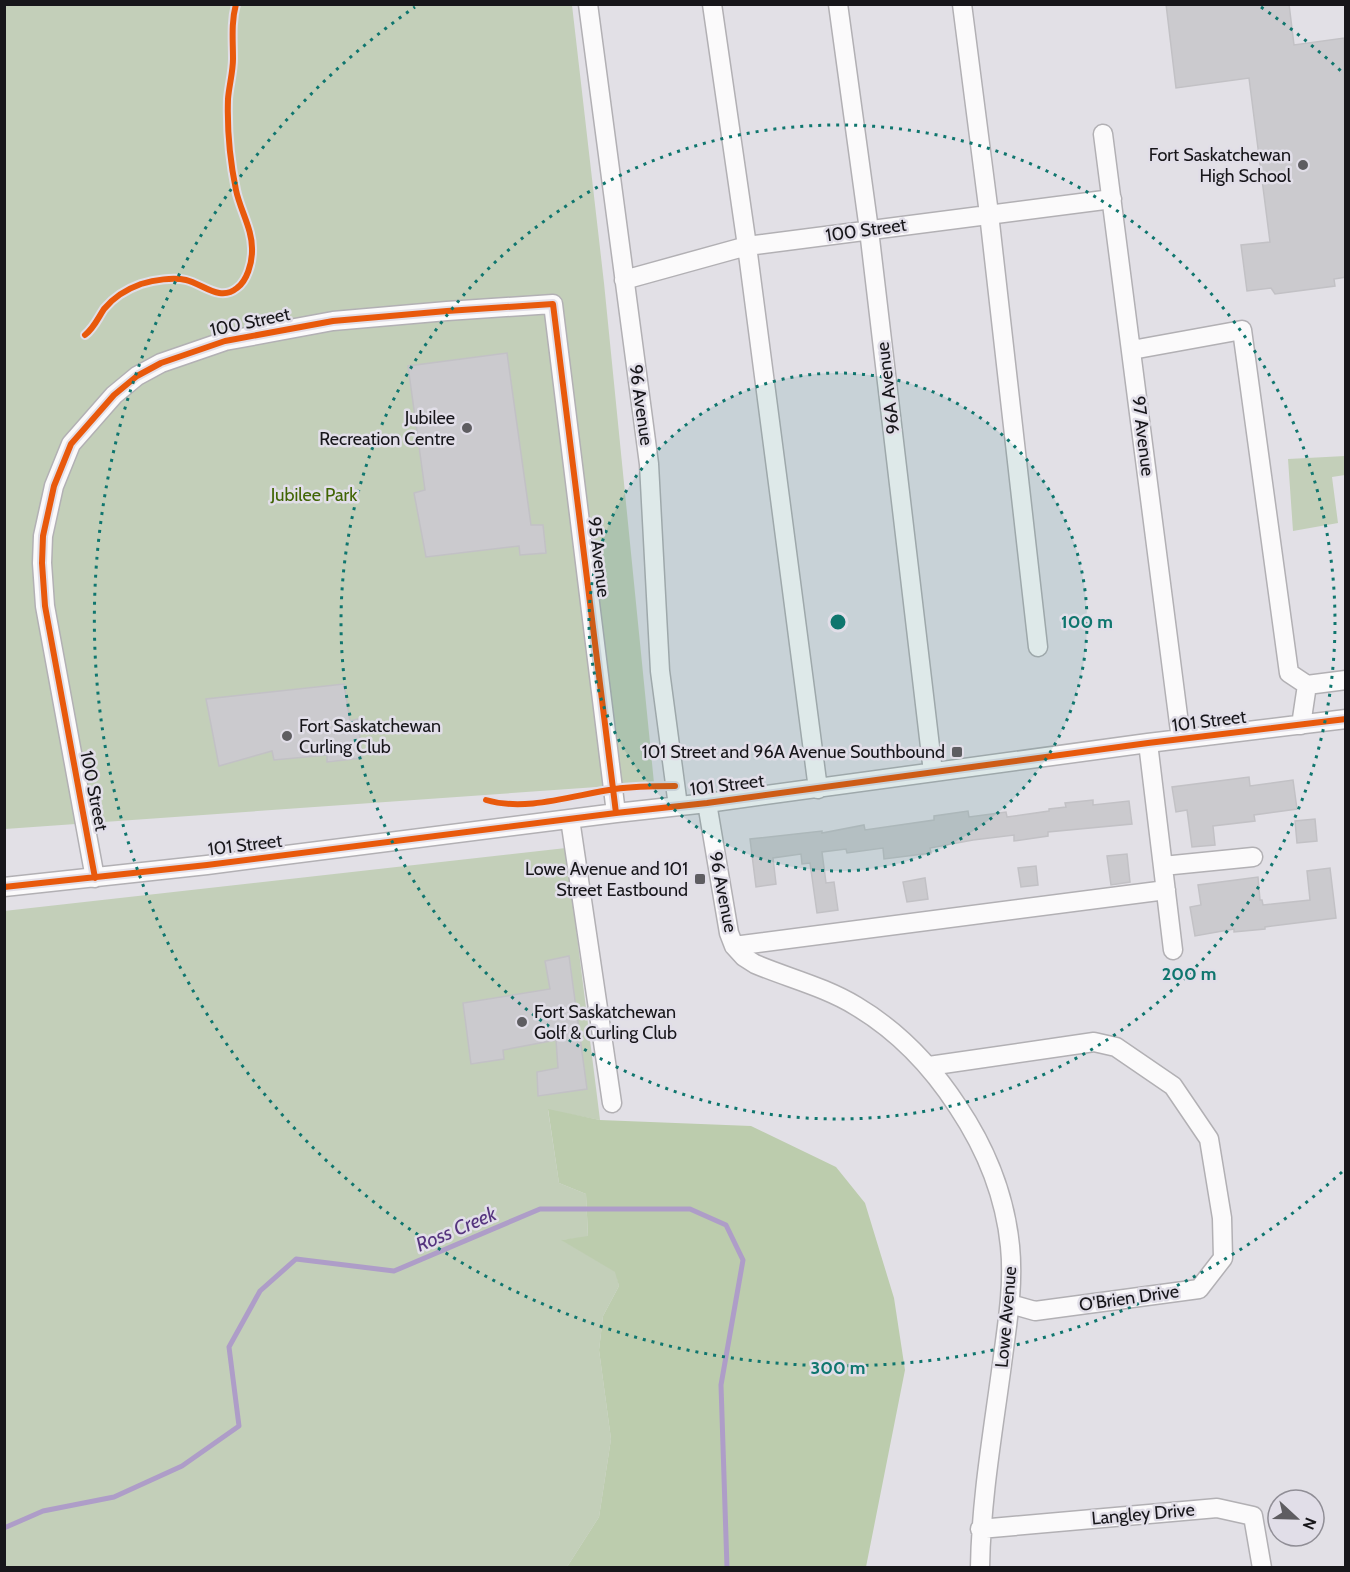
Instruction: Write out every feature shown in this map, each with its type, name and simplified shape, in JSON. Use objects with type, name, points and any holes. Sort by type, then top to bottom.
[{"type":"street","name":"96 Avenue","points":[[588,4],[649,464],[660,670],[678,806]]},
{"type":"street","points":[[712,4],[747,246],[818,789]]},
{"type":"street","name":"96A Avenue","points":[[837,4],[869,230],[933,772]]},
{"type":"street","points":[[962,4],[989,214],[1038,647]]},
{"type":"street","name":"97 Avenue","points":[[1103,134],[1181,739]]},
{"type":"street","name":"100 Street","points":[[624,280],[747,246],[1112,199]]},
{"type":"street","name":"100 Street","points":[[95,878],[45,606],[42,563],[44,527],[51,496],[71,444],[114,395],[137,376],[161,363],[225,340],[333,321],[553,304]]},
{"type":"street","name":"95 Avenue","points":[[553,304],[616,813]]},
{"type":"street","points":[[1132,350],[1242,330],[1289,673],[1307,685],[1346,680]]},
{"type":"street","points":[[1301,724],[1307,685]]},
{"type":"street","name":"101 Street","points":[[4,887],[95,878],[707,803],[1148,743],[1346,719]]},
{"type":"street","points":[[1148,743],[1173,951]]},
{"type":"street","name":"96 Avenue","points":[[707,803],[725,918],[734,946]]},
{"type":"street","points":[[570,819],[612,1103]]},
{"type":"street","points":[[1163,866],[1253,857]]},
{"type":"street","points":[[734,946],[1166,890]]},
{"type":"street","name":"Lowe Avenue","points":[[734,946],[744,957],[755,964],[834,994],[856,1006],[894,1034],[929,1066],[975,1133],[993,1173],[1006,1217],[1011,1248],[1010,1304],[981,1529],[980,1568]]},
{"type":"street","name":"O'Brien Drive","points":[[929,1066],[1094,1042],[1106,1043],[1116,1047],[1173,1086],[1209,1139],[1222,1218],[1223,1258],[1199,1289],[1035,1311],[1010,1304]]},
{"type":"street","name":"Langley Drive","points":[[981,1529],[1216,1508],[1253,1516],[1262,1568]]},
{"type":"green space","name":"Jubilee Park","points":[[4,5],[572,5],[604,283],[654,783],[5,829]]},
{"type":"green space","points":[[1345,456],[1345,475],[1332,477],[1338,523],[1293,531],[1288,459]]},
{"type":"green space","points":[[566,848],[600,1120],[548,1110],[559,1183],[586,1194],[588,1237],[562,1240],[616,1272],[619,1286],[603,1316],[599,1350],[611,1439],[599,1517],[567,1567],[5,1567],[4,911]]},
{"type":"green space","points":[[548,1109],[600,1120],[751,1126],[836,1167],[865,1203],[894,1298],[905,1370],[866,1567],[567,1567],[599,1517],[611,1439],[599,1350],[603,1316],[619,1286],[615,1272],[561,1240],[588,1236],[586,1194],[559,1183]]},
{"type":"building","name":"Fort Saskatchewan High School","points":[[1166,4],[1289,4],[1294,45],[1344,38],[1346,277],[1334,279],[1335,286],[1275,294],[1271,288],[1247,291],[1241,245],[1270,242],[1249,78],[1176,88]]},
{"type":"building","name":"Jubilee Recreation Centre","points":[[507,353],[531,525],[543,525],[546,553],[520,555],[519,546],[426,557],[414,493],[425,490],[408,366]]},
{"type":"building","name":"Fort Saskatchewan Curling Club","points":[[344,684],[350,721],[358,719],[362,758],[327,762],[327,755],[274,760],[272,751],[219,766],[206,699]]},
{"type":"building","points":[[1249,777],[1250,786],[1293,780],[1297,809],[1254,815],[1255,821],[1213,826],[1215,845],[1192,847],[1187,810],[1176,812],[1172,787]]},
{"type":"building","points":[[1093,800],[1093,805],[1129,801],[1132,824],[1048,832],[1048,836],[1014,841],[1014,835],[973,840],[930,848],[931,853],[884,859],[883,848],[847,853],[846,849],[822,852],[826,883],[834,882],[838,910],[817,913],[810,863],[802,864],[801,854],[773,858],[776,884],[756,887],[750,839],[822,831],[822,833],[864,825],[865,830],[934,820],[934,816],[968,811],[969,817],[1006,812],[1007,817],[1066,807],[1065,803]]},
{"type":"building","points":[[1315,819],[1317,841],[1297,843],[1295,821]]},
{"type":"building","points":[[1127,854],[1130,882],[1111,885],[1107,856]]},
{"type":"building","points":[[1036,866],[1038,885],[1021,887],[1018,868]]},
{"type":"building","points":[[1330,868],[1336,918],[1265,927],[1265,929],[1234,932],[1234,929],[1195,936],[1190,907],[1201,905],[1198,885],[1258,877],[1260,900],[1263,905],[1310,900],[1307,871]]},
{"type":"building","points":[[925,878],[928,899],[907,902],[903,882]]},
{"type":"building","name":"Fort Saskatchewan Golf & Curling Club","points":[[569,956],[587,1089],[538,1096],[537,1072],[558,1068],[556,1040],[503,1050],[504,1059],[471,1064],[463,1003],[550,989],[545,961]]},
{"type":"waterway","name":"Ross Creek","points":[[4,1528],[43,1511],[114,1497],[182,1466],[239,1426],[229,1347],[260,1291],[296,1259],[394,1271],[540,1209],[690,1209],[726,1225],[743,1260],[721,1385],[727,1568]]},
{"type":"cycle path","points":[[85,335],[112,301],[141,284],[164,279],[181,279],[218,293],[224,293],[231,292],[241,285],[246,276],[251,261],[252,243],[236,190],[228,122],[236,4]]},
{"type":"cycle path","points":[[95,878],[45,606],[42,563],[43,536],[54,486],[71,444],[114,395],[137,376],[161,363],[225,341],[333,321],[553,304],[616,813]]},
{"type":"cycle path","points":[[4,887],[207,865],[707,803],[1148,743],[1346,719]]},
{"type":"cycle path","points":[[486,800],[501,803],[534,803],[622,788],[675,786]]},
{"type":"place","name":"Fort Saskatchewan High School","points":[[1303,165]]},
{"type":"place","name":"Jubilee Recreation Centre","points":[[467,428]]},
{"type":"place","name":"Fort Saskatchewan Curling Club","points":[[287,736]]},
{"type":"place","name":"101 Street and 96A Avenue Southbound","points":[[957,752]]},
{"type":"place","name":"Lowe Avenue and 101 Street Eastbound","points":[[700,879]]},
{"type":"place","name":"Fort Saskatchewan Golf & Curling Club","points":[[522,1022]]}]
